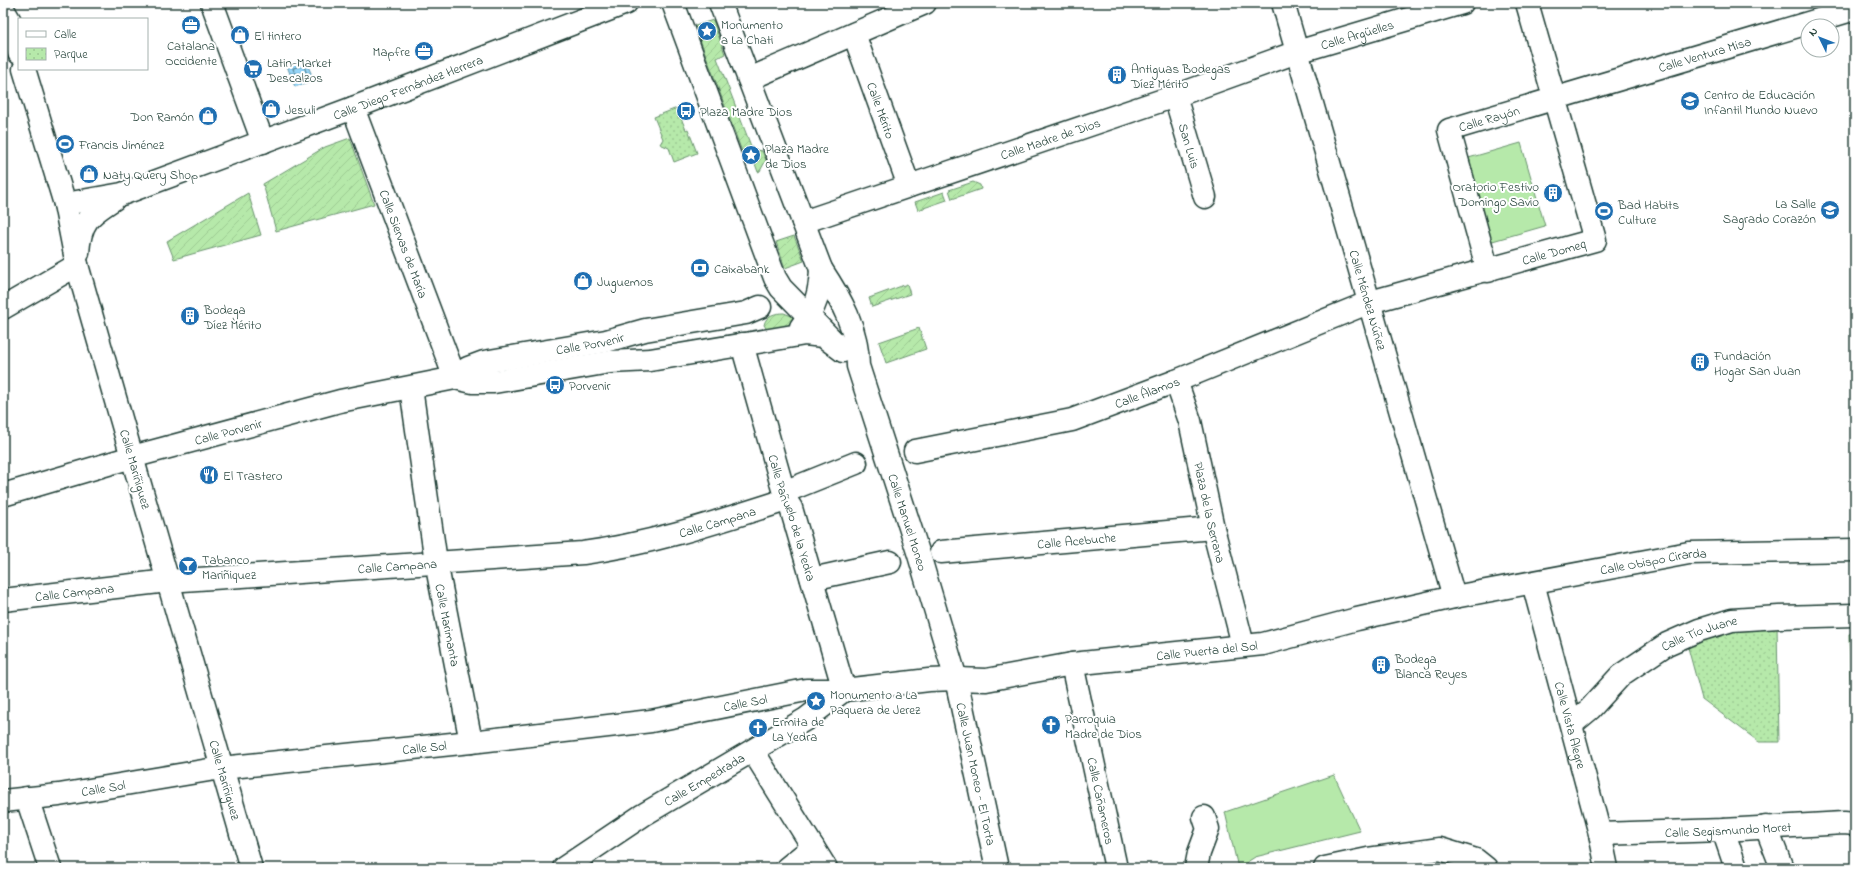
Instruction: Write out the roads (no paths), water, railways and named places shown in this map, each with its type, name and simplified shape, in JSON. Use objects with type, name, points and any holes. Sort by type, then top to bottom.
[{"type":"street","points":[[212,3],[263,142]]},
{"type":"street","name":"Calle Diego Fernández Herrera","points":[[65,204],[122,194],[353,108],[626,3]]},
{"type":"street","points":[[673,3],[778,283],[851,358],[858,349],[851,323],[836,292],[821,269],[720,3]]},
{"type":"street","points":[[749,79],[925,3]]},
{"type":"street","name":"Calle Méndez Núñez","points":[[1283,3],[1454,597]]},
{"type":"street","name":"Calle Argüelles","points":[[1297,52],[1462,3]]},
{"type":"street","points":[[1527,3],[1554,99]]},
{"type":"street","points":[[3,9],[10,21],[18,49]]},
{"type":"street","name":"Calle Ventura Misa","points":[[1554,99],[1855,9]]},
{"type":"street","name":"Calle Mérito","points":[[854,34],[909,186]]},
{"type":"street","name":"Calle Madre de Dios","points":[[803,222],[1175,96],[1297,52]]},
{"type":"street","name":"Calle Mariñiguez","points":[[24,70],[65,204],[77,265],[251,868]]},
{"type":"street","name":"San Luis","points":[[1175,96],[1205,197]]},
{"type":"street","name":"Calle Rayón","points":[[1488,271],[1448,130],[1554,99]]},
{"type":"street","name":"Calle Domeq","points":[[1370,302],[1488,271],[1595,240],[1554,99]]},
{"type":"street","name":"Calle Siervas de María","points":[[353,108],[455,378]]},
{"type":"street","name":"Calle Diego Fernández Herrera","points":[[77,265],[79,236],[84,224],[93,212],[122,194]]},
{"type":"street","points":[[3,308],[77,265]]},
{"type":"street","points":[[778,283],[799,292],[813,285],[821,269]]},
{"type":"street","points":[[791,336],[799,329],[809,316],[820,290],[821,269]]},
{"type":"street","points":[[737,345],[760,307],[778,283]]},
{"type":"street","name":"Calle Álamos","points":[[916,451],[1072,420],[1176,381],[1370,302]]},
{"type":"street","name":"Calle Porvenir","points":[[3,495],[132,457],[340,401],[412,388],[455,378],[468,368],[484,362],[606,341],[645,330],[746,313],[760,307]]},
{"type":"street","points":[[728,316],[736,324],[738,336],[737,345]]},
{"type":"street","name":"Calle Porvenir","points":[[455,378],[473,382],[494,382],[610,362],[650,360],[805,334],[823,336],[851,358]]},
{"type":"street","name":"Calle Pañuelo de la Yedra","points":[[737,345],[785,496],[791,508],[844,690]]},
{"type":"street","name":"Calle Manuel Moneo","points":[[851,358],[920,555],[956,680]]},
{"type":"street","name":"Plaza de la Serrana","points":[[1176,381],[1190,421],[1213,528],[1244,645]]},
{"type":"street","name":"Calle Marimanta","points":[[412,388],[436,562],[471,742]]},
{"type":"street","points":[[785,496],[856,463]]},
{"type":"street","name":"Calle Campana","points":[[3,600],[168,581],[582,553],[617,549],[710,525],[785,496]]},
{"type":"street","name":"Calle Acebuche","points":[[941,552],[1213,528]]},
{"type":"street","name":"Calle Obispo Cirarda","points":[[1454,597],[1533,584],[1689,552],[1855,550]]},
{"type":"street","points":[[812,579],[890,562]]},
{"type":"street","name":"Calle Vista Alegre","points":[[1533,584],[1572,724],[1600,834],[1607,868]]},
{"type":"street","name":"Calle Puerta del Sol","points":[[844,690],[929,680],[986,680],[1072,664],[1263,644],[1357,619],[1454,597]]},
{"type":"street","name":"Calle Tío Juane","points":[[1572,724],[1590,709],[1621,675],[1666,644],[1699,630],[1732,620],[1855,615]]},
{"type":"street","name":"Calle Cañameros","points":[[1072,664],[1116,868]]},
{"type":"street","name":"Calle Juan Moneo - El Torta","points":[[956,680],[997,868]]},
{"type":"street","name":"Calle Sol","points":[[4,799],[59,795],[221,768],[471,742],[651,721],[806,690],[844,690]]},
{"type":"street","name":"Calle Empedrada","points":[[564,868],[643,815],[804,720],[844,690]]},
{"type":"street","points":[[795,692],[804,720]]},
{"type":"street","points":[[753,751],[826,868]]},
{"type":"street","points":[[27,798],[50,868]]},
{"type":"street","points":[[1196,868],[1199,853],[1208,829],[1204,817]]},
{"type":"street","name":"Calle Segismundo Moret","points":[[1600,834],[1723,830],[1844,822],[1855,824]]},
{"type":"street","points":[[1766,827],[1782,868]]},
{"type":"street","points":[[1723,830],[1736,868]]},
{"type":"street","points":[[786,868],[813,848]]},
{"type":"street","points":[[1325,868],[1368,859],[1440,849],[1481,864]]},
{"type":"water","points":[[305,59],[314,80],[295,87],[287,66]]},
{"type":"place","name":"Catalana Occidente","points":[[191,25]]},
{"type":"place","name":"Monumento a La Chati","points":[[707,31]]},
{"type":"place","name":"El tintero","points":[[240,35]]},
{"type":"place","name":"Mapfre","points":[[424,51]]},
{"type":"place","name":"Latin-Market Descalzos","points":[[253,69]]},
{"type":"place","name":"Antiguas Bodegas Díez Mérito","points":[[1117,75]]},
{"type":"place","name":"Centro de Educación Infantil Mundo Nuevo","points":[[1690,101]]},
{"type":"place","name":"Jesuli","points":[[271,109]]},
{"type":"place","name":"Plaza Madre Dios","points":[[686,111]]},
{"type":"place","name":"Don Ramón","points":[[208,116]]},
{"type":"place","name":"Francis Jiménez","points":[[65,144]]},
{"type":"place","name":"Plaza Madre de Dios","points":[[751,155]]},
{"type":"place","name":"Naty Query Shop","points":[[89,174]]},
{"type":"place","name":"Oratorio Festivo Domingo Savio","points":[[1553,193]]},
{"type":"place","name":"La Salle Sagrado Corazón","points":[[1830,210]]},
{"type":"place","name":"Bad Habits Culture","points":[[1604,211]]},
{"type":"place","name":"Caixabank","points":[[700,268]]},
{"type":"place","name":"Juguemos","points":[[583,281]]},
{"type":"place","name":"Bodega Díez Mérito","points":[[190,316]]},
{"type":"place","name":"Fundación Hogar San Juan","points":[[1700,362]]},
{"type":"place","name":"Porvenir","points":[[555,385]]},
{"type":"place","name":"El Trastero","points":[[209,475]]},
{"type":"place","name":"Tabanco Mariñiquez","points":[[188,566]]},
{"type":"place","name":"Bodega Blanca Reyes","points":[[1381,665]]},
{"type":"place","name":"Monumento a La Paquera de Jerez","points":[[816,701]]},
{"type":"place","name":"Parroquia Madre de Dios","points":[[1051,725]]},
{"type":"place","name":"Ermita de La Yedra","points":[[758,728]]}]
